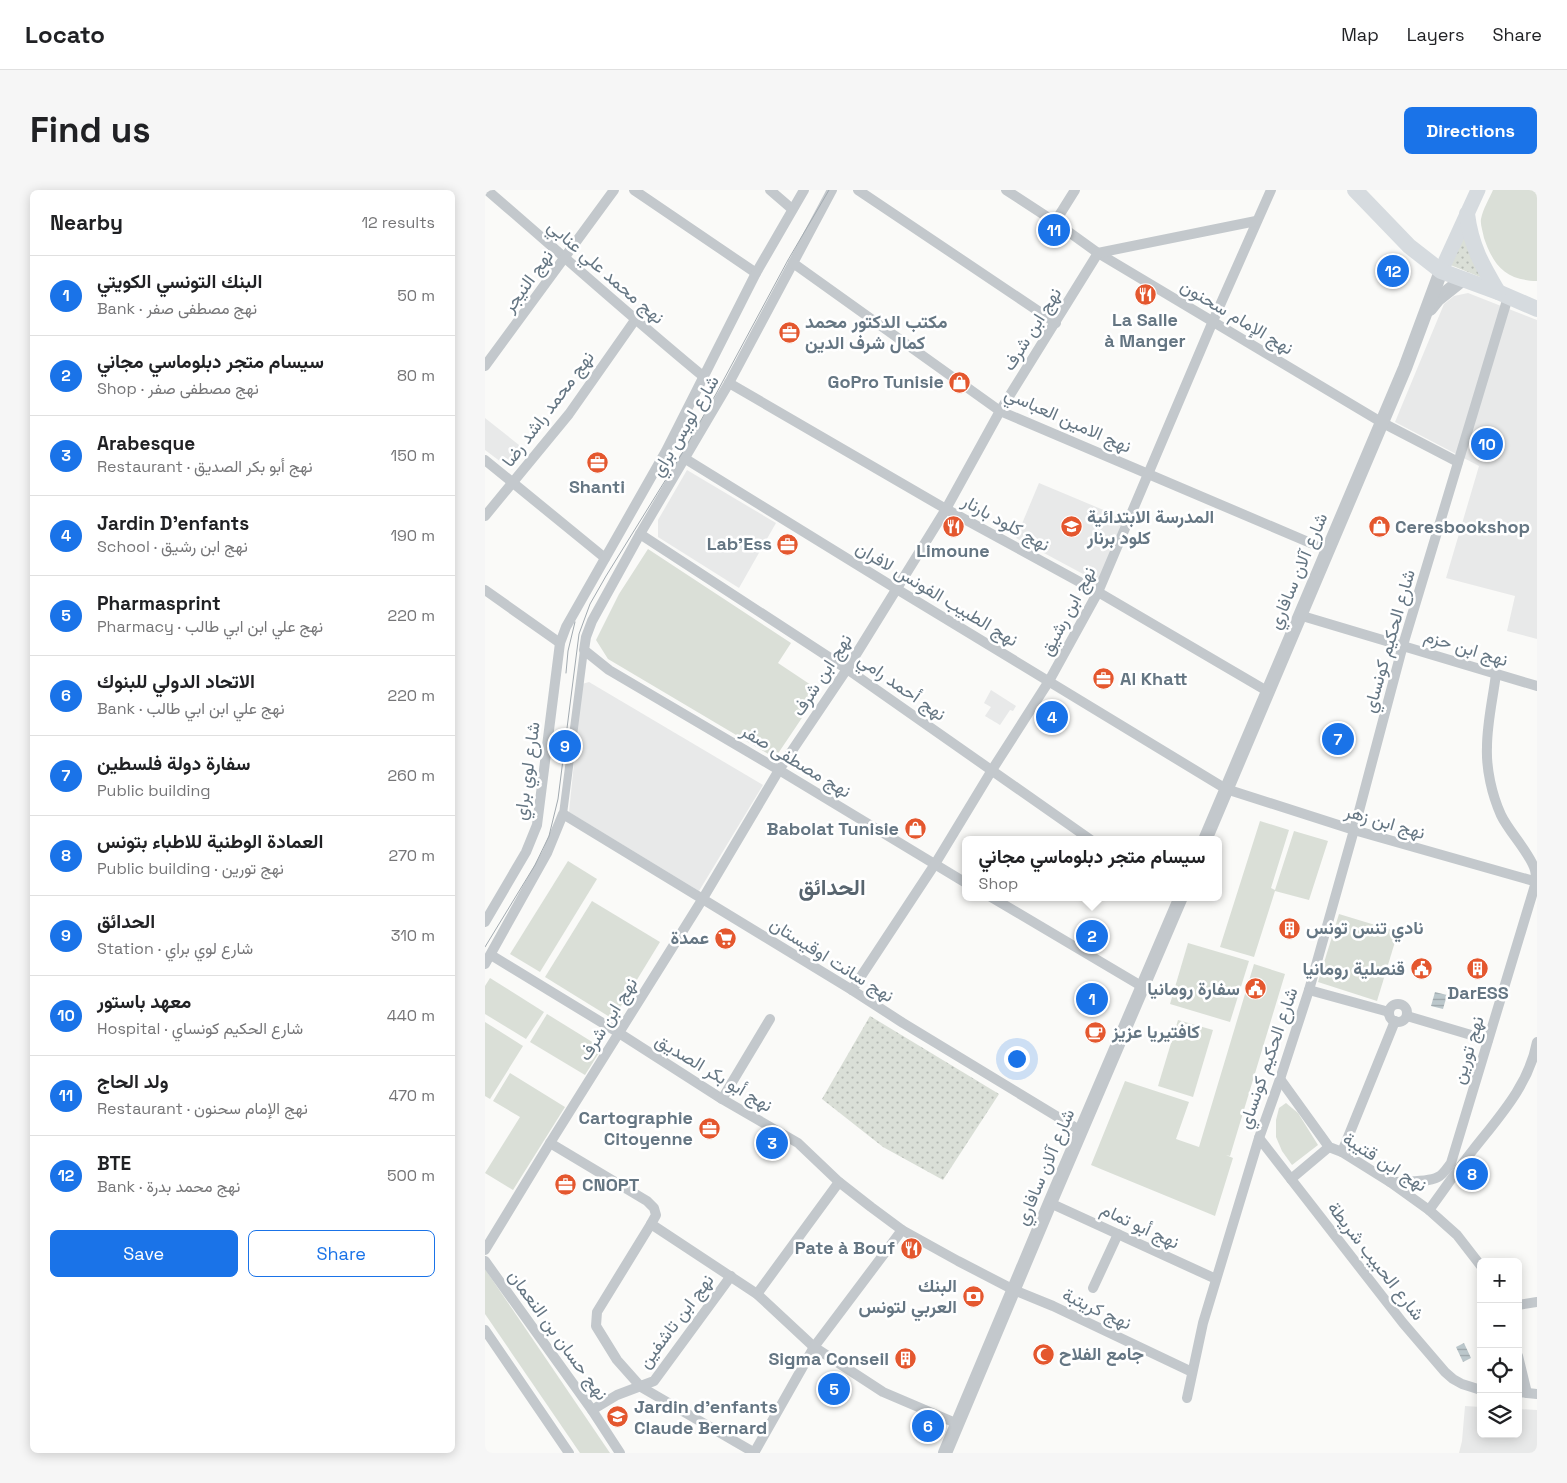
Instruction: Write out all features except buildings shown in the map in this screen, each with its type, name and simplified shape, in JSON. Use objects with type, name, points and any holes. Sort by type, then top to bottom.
[{"type":"main road","points":[[1355,190],[1409,246],[1441,271],[1537,309]]},
{"type":"main road","points":[[1441,271],[1478,190]]},
{"type":"main road","points":[[1467,214],[1475,249],[1480,261],[1506,296]]},
{"type":"main road","points":[[1506,296],[1537,296]]},
{"type":"street","name":"نهج محمد علي عنابي","points":[[487,190],[635,320],[704,377]]},
{"type":"street","name":"نهج النيجر","points":[[487,361],[614,190]]},
{"type":"street","points":[[634,190],[756,273]]},
{"type":"street","points":[[771,190],[792,209]]},
{"type":"street","name":"شارع لويس براي","points":[[560,643],[574,611],[666,451],[756,273],[804,190]]},
{"type":"street","name":"شارع لويس براي","points":[[583,650],[593,621],[640,534],[729,383],[832,190]]},
{"type":"street","points":[[858,190],[1056,323]]},
{"type":"street","name":"نهج الإمام سحنون","points":[[1006,190],[1098,253],[1381,422],[1458,462]]},
{"type":"street","points":[[1055,222],[1075,190]]},
{"type":"street","name":"نهج ابن رشيق","points":[[852,990],[935,864],[1049,681],[1098,592],[1256,221],[1271,190]]},
{"type":"street","points":[[1098,253],[1256,221]]},
{"type":"street","name":"نهج ابن شرف","points":[[485,1250],[702,900],[779,770],[847,668],[895,588],[946,509],[1001,410],[1098,253]]},
{"type":"street","name":"نهج الامين العباسي","points":[[793,263],[1001,410],[1327,550]]},
{"type":"street","name":"شارع آلان سافاري","points":[[1207,836],[1415,344],[1441,271]]},
{"type":"street","points":[[1424,316],[1439,299],[1463,279]]},
{"type":"street","name":"شارع الحكيم كونساي","points":[[1187,1398],[1203,1323],[1259,1138],[1309,990],[1403,645],[1506,296]]},
{"type":"street","name":"نهج محمد راشد رضا","points":[[485,516],[569,414],[635,320]]},
{"type":"street","name":"نهج كلود بارنار","points":[[729,383],[946,509],[1098,592],[1267,691]]},
{"type":"street","name":"نهج الطبيب الفونس لافران","points":[[684,458],[1226,788]]},
{"type":"street","points":[[485,460],[605,558]]},
{"type":"street","name":"نهج أحمد رامي","points":[[640,534],[847,668],[1085,836]]},
{"type":"street","points":[[485,590],[560,643]]},
{"type":"street","name":"نهج ابن حزم","points":[[1299,615],[1537,686]]},
{"type":"street","name":"شارع لوي براي","points":[[485,922],[526,852],[537,825],[560,643]]},
{"type":"street","points":[[488,960],[547,853],[564,815],[583,650]]},
{"type":"street","name":"نهج مصطفى صفر","points":[[583,650],[609,670],[962,881]]},
{"type":"street","points":[[1496,674],[1486,748],[1489,773],[1494,796],[1501,815],[1530,860],[1535,870],[1536,882]]},
{"type":"street","name":"نهج ابن زهر","points":[[1226,788],[1354,830],[1536,882]]},
{"type":"street","name":"نهج سانت اوقيستان","points":[[564,815],[1081,1131]]},
{"type":"street","name":"نهج تورين","points":[[1390,1182],[1437,1178],[1455,1166],[1488,1040],[1536,882]]},
{"type":"street","points":[[998,901],[1143,987]]},
{"type":"street","name":"شارع آلان سافاري","points":[[945,1453],[1143,987],[1177,901]]},
{"type":"street","name":"نهج أبو بكر الصديق","points":[[488,960],[619,1033],[722,1098],[797,1142],[839,1182],[902,1230],[1014,1290]]},
{"type":"street","points":[[1309,990],[1403,1020],[1407,1016]]},
{"type":"street","points":[[1343,1152],[1392,1016],[1390,1009],[1395,1005],[1401,1004],[1406,1008],[1407,1016]]},
{"type":"street","points":[[1407,1016],[1488,1040]]},
{"type":"street","points":[[722,1098],[770,1019]]},
{"type":"street","name":"نهج تورين","points":[[1429,1210],[1455,1166],[1515,1096],[1526,1078],[1537,1042]]},
{"type":"street","name":"نهج ابن قتيبة","points":[[1280,1079],[1329,1147],[1343,1152],[1429,1210],[1457,1236],[1477,1261]]},
{"type":"street","name":"شارع الحبيب شريطة","points":[[1259,1138],[1403,1324],[1453,1379],[1477,1389]]},
{"type":"street","points":[[550,1143],[647,1201],[654,1208],[655,1215],[651,1224],[597,1312],[596,1326],[617,1360],[641,1387],[755,1453],[815,1347],[902,1230]]},
{"type":"street","points":[[1291,1179],[1329,1147]]},
{"type":"street","points":[[757,1294],[839,1182]]},
{"type":"street","name":"نهج أبو تمام","points":[[1050,1203],[1216,1279]]},
{"type":"street","points":[[651,1224],[757,1294],[815,1347],[883,1392],[957,1424]]},
{"type":"street","points":[[1093,1288],[1118,1234]]},
{"type":"street","name":"نهج حسان بن النعمان","points":[[485,1261],[592,1410],[620,1453]]},
{"type":"street","name":"نهج ابن تاشفين","points":[[592,1410],[617,1395],[654,1381],[731,1276]]},
{"type":"street","name":"نهج كريتبة","points":[[1014,1290],[1053,1306],[1192,1372]]},
{"type":"street","points":[[1522,1304],[1537,1302]]},
{"type":"street","points":[[485,1330],[569,1453]]},
{"type":"street","points":[[1522,1372],[1527,1393]]},
{"type":"shaded area","points":[[1493,190],[1537,190],[1537,281],[1509,275],[1492,257],[1484,238],[1481,221]]},
{"type":"shaded area","points":[[1465,227],[1485,279],[1448,264]]},
{"type":"shaded area","points":[[1468,293],[1537,320],[1537,639],[1507,631],[1515,596],[1446,578],[1479,466],[1395,422],[1444,304],[1454,296]]},
{"type":"shaded area","points":[[485,418],[524,449],[509,468],[485,450]]},
{"type":"shaded area","points":[[687,470],[776,523],[739,588],[658,537],[658,520]]},
{"type":"shaded area","name":"المدرسة الابتدائية كلود برنار","points":[[1039,483],[1125,519],[1098,582],[1016,538]]},
{"type":"shaded area","points":[[648,549],[791,643],[778,663],[820,691],[775,758],[608,659],[596,640],[619,594]]},
{"type":"shaded area","points":[[589,682],[763,785],[699,891],[569,812],[582,684]]},
{"type":"shaded area","points":[[991,690],[1016,706],[1013,711],[1010,710],[1000,725],[985,716],[991,707],[984,703]]},
{"type":"shaded area","points":[[1049,699],[1069,712],[1054,734],[1035,722]]},
{"type":"shaded area","points":[[1260,821],[1289,830],[1271,888],[1275,890],[1294,831],[1328,841],[1309,900],[1275,891],[1254,957],[1220,947]]},
{"type":"shaded area","points":[[568,861],[597,879],[540,972],[510,954]]},
{"type":"shaded area","points":[[592,901],[660,942],[613,1019],[545,977]]},
{"type":"shaded area","points":[[1339,914],[1398,932],[1377,1001],[1318,982]]},
{"type":"shaded area","points":[[1188,943],[1249,961],[1230,1022],[1170,1004]]},
{"type":"shaded area","points":[[1254,964],[1285,974],[1230,1156],[1226,1155],[1233,1158],[1215,1216],[1091,1165],[1125,1081],[1189,1102],[1176,1139],[1199,1147]]},
{"type":"shaded area","points":[[490,978],[544,1012],[526,1039],[485,1014],[485,986]]},
{"type":"shaded area","points":[[1435,992],[1447,995],[1443,1009],[1431,1006]]},
{"type":"shaded area","points":[[547,1014],[602,1048],[585,1075],[530,1042]]},
{"type":"shaded area","points":[[870,1016],[999,1094],[943,1180],[883,1147],[822,1099]]},
{"type":"shaded area","points":[[1178,1020],[1213,1030],[1193,1097],[1158,1086]]},
{"type":"shaded area","points":[[485,1022],[523,1046],[490,1099],[485,1096]]},
{"type":"shaded area","points":[[510,1073],[565,1107],[513,1190],[485,1173],[520,1117],[493,1101]]},
{"type":"shaded area","points":[[1286,1103],[1298,1113],[1318,1145],[1292,1165],[1282,1151],[1276,1137],[1276,1120],[1279,1108]]},
{"type":"shaded area","points":[[485,1269],[610,1453],[580,1453],[485,1314]]},
{"type":"shaded area","points":[[1464,1343],[1471,1358],[1463,1362],[1456,1347]]},
{"type":"shaded area","points":[[1465,1406],[1477,1407],[1477,1438],[1522,1438],[1522,1409],[1537,1410],[1537,1453],[1459,1453]]},
{"type":"tram line","points":[[485,947],[535,865],[549,836],[558,799],[579,634],[590,604],[681,455],[788,260],[829,190]]},
{"type":"tram line","points":[[566,673],[568,651],[575,622]]},
{"type":"place","name":"ولد الحاج","points":[[1054,230]]},
{"type":"place","name":"BTE","points":[[1393,271]]},
{"type":"place","name":"La Salle à Manger","points":[[1145,295]]},
{"type":"place","name":"مكتب الدكتور محمد كمال شرف الدين","points":[[789,332]]},
{"type":"place","name":"GoPro Tunisie","points":[[960,382]]},
{"type":"place","name":"معهد باستور","points":[[1487,444]]},
{"type":"place","name":"Shanti","points":[[597,462]]},
{"type":"place","name":"Limoune","points":[[953,526]]},
{"type":"place","name":"المدرسة الابتدائية كلود برنار","points":[[1071,527]]},
{"type":"place","name":"Ceresbookshop","points":[[1379,527]]},
{"type":"place","name":"Lab'Ess","points":[[788,544]]},
{"type":"place","name":"Al Khatt","points":[[1104,679]]},
{"type":"place","name":"Jardin D'enfants","points":[[1052,717]]},
{"type":"place","name":"سفارة دولة فلسطين","points":[[1338,739]]},
{"type":"place","name":"الحدائق","points":[[565,746]]},
{"type":"place","name":"Babolat Tunisie","points":[[915,829]]},
{"type":"place","name":"نادي تنس تونس","points":[[1290,928]]},
{"type":"place","name":"سيسام متجر دبلوماسي مجاني","points":[[1092,936]]},
{"type":"place","name":"عمدة","points":[[725,938]]},
{"type":"place","name":"DarESS","points":[[1478,968]]},
{"type":"place","name":"قنصلية رومانيا","points":[[1421,969]]},
{"type":"place","name":"سفارة رومانيا","points":[[1256,989]]},
{"type":"place","name":"البنك التونسي الكويتي","points":[[1092,999]]},
{"type":"place","name":"كافتيريا عزيز","points":[[1096,1032]]},
{"type":"place","name":"Cartographie Citoyenne","points":[[709,1128]]},
{"type":"place","name":"Arabesque","points":[[772,1143]]},
{"type":"place","name":"العمادة الوطنية للاطباء بتونس","points":[[1472,1174]]},
{"type":"place","name":"CNOPT","points":[[566,1185]]},
{"type":"place","name":"Pate à Bouf","points":[[911,1248]]},
{"type":"place","name":"البنك العربي لتونس","points":[[973,1296]]},
{"type":"place","name":"جامع الفلاح","points":[[1043,1354]]},
{"type":"place","name":"Sigma Conseil","points":[[905,1359]]},
{"type":"place","name":"Pharmasprint","points":[[834,1389]]},
{"type":"place","name":"Jardin d'enfants Claude Bernard","points":[[618,1417]]},
{"type":"place","name":"الاتحاد الدولي للبنوك","points":[[928,1426]]},
{"type":"district","name":"الحدائق","points":[[832,887]]}]
